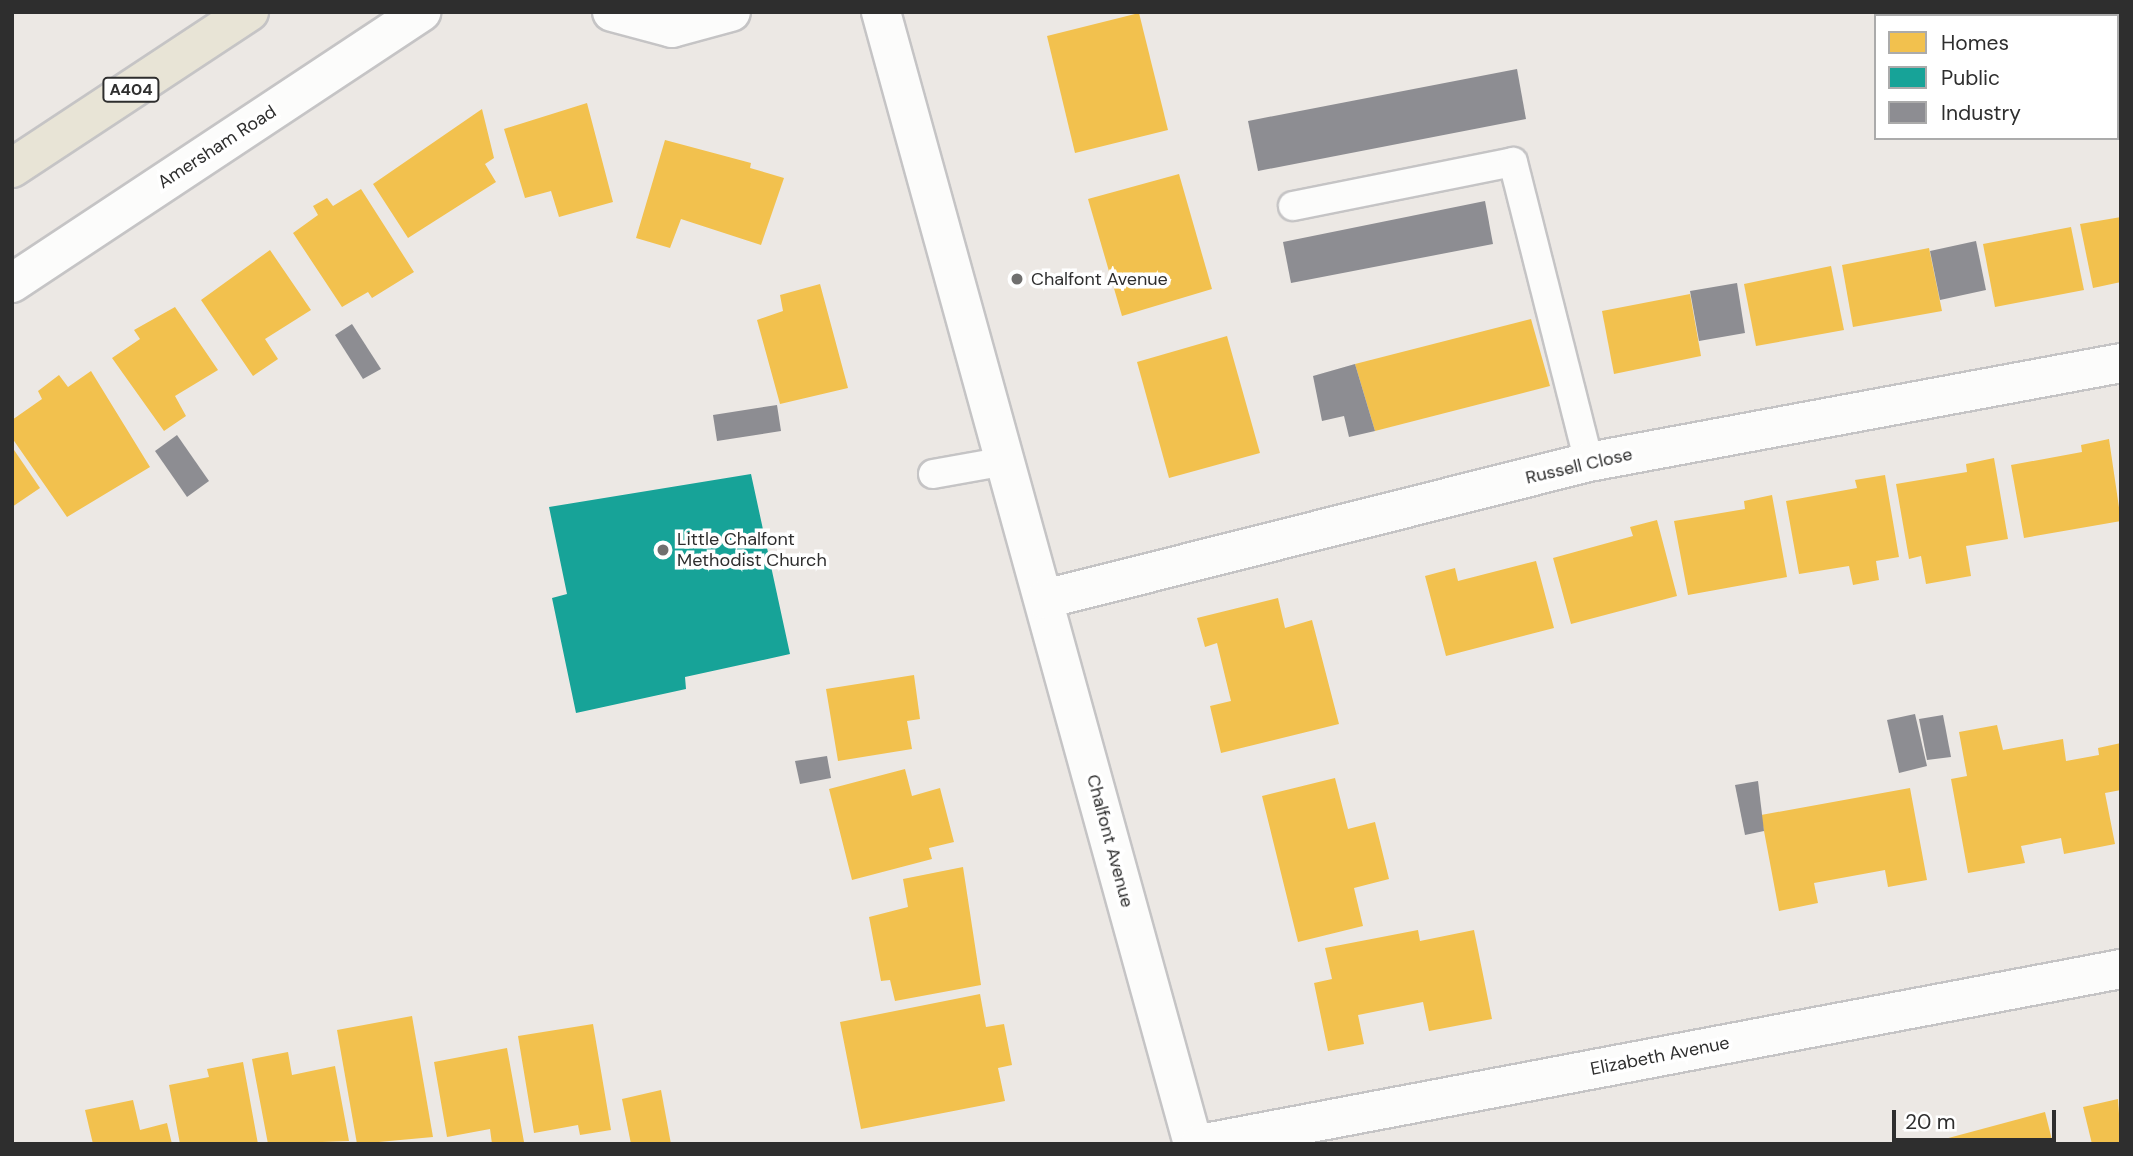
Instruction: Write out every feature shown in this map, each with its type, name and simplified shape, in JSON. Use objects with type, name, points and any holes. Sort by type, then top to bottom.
[{"type":"main road","name":"A404","points":[[12,168],[249,12]]},
{"type":"street","name":"Amersham Road","points":[[12,282],[422,12]]},
{"type":"street","points":[[612,12],[672,28],[731,12]]},
{"type":"street","name":"Chalfont Avenue","points":[[881,12],[1045,598],[1193,1144]]},
{"type":"street","name":"Russell Close","points":[[1045,598],[1590,462],[2121,363]]},
{"type":"street","name":"Elizabeth Avenue","points":[[1200,1144],[2121,969]]},
{"type":"lane","points":[[1293,206],[1513,162],[1590,462]]},
{"type":"lane","points":[[933,474],[1006,461]]},
{"type":"building: Homes","points":[[1139,13],[1168,130],[1075,153],[1047,36]]},
{"type":"building: Homes","points":[[587,103],[613,202],[559,217],[551,191],[525,198],[504,129]]},
{"type":"building: Homes","points":[[482,109],[494,158],[485,164],[496,182],[408,238],[373,184]]},
{"type":"building: Homes","points":[[665,140],[751,163],[750,168],[784,178],[761,245],[681,219],[670,248],[636,238]]},
{"type":"building: Homes","points":[[1179,174],[1212,289],[1122,316],[1088,199]]},
{"type":"building: Homes","points":[[361,189],[414,272],[372,298],[368,292],[342,307],[293,233],[318,215],[313,206],[327,198],[333,206]]},
{"type":"building: Homes","points":[[2121,217],[2121,282],[2093,288],[2080,224]]},
{"type":"building: Homes","points":[[2071,227],[2084,290],[1995,307],[1983,244]]},
{"type":"building: Homes","points":[[1929,248],[1942,311],[1853,327],[1842,265]]},
{"type":"building: Homes","points":[[270,250],[311,310],[265,339],[278,359],[253,376],[201,300]]},
{"type":"building: Homes","points":[[1831,266],[1844,330],[1756,346],[1744,284]]},
{"type":"building: Homes","points":[[820,284],[848,388],[780,404],[757,320],[783,311],[780,295]]},
{"type":"building: Homes","points":[[1690,294],[1701,356],[1614,374],[1602,311]]},
{"type":"building: Homes","points":[[175,307],[218,370],[175,396],[186,416],[164,431],[112,358],[140,339],[134,330]]},
{"type":"building: Homes","points":[[1531,319],[1550,386],[1375,431],[1355,364]]},
{"type":"building: Homes","points":[[1227,336],[1260,453],[1169,478],[1137,362]]},
{"type":"building: Homes","points":[[91,371],[150,467],[67,517],[12,438],[12,420],[42,399],[38,391],[59,375],[68,387]]},
{"type":"building: Homes","points":[[2109,439],[2121,521],[2024,538],[2011,465],[2082,452],[2081,445]]},
{"type":"building: Homes","points":[[12,447],[40,488],[12,507]]},
{"type":"building: Homes","points":[[1994,458],[2008,539],[1966,546],[1971,576],[1926,584],[1921,556],[1909,559],[1896,484],[1967,472],[1966,464]]},
{"type":"building: Homes","points":[[1885,475],[1899,557],[1876,561],[1879,580],[1853,585],[1849,566],[1799,574],[1786,501],[1857,488],[1855,480]]},
{"type":"building: Homes","points":[[1772,495],[1787,577],[1688,595],[1674,521],[1745,509],[1744,501]]},
{"type":"building: Homes","points":[[1657,520],[1677,596],[1571,624],[1553,558],[1633,536],[1630,527]]},
{"type":"building: Homes","points":[[1536,561],[1554,628],[1446,656],[1425,576],[1455,568],[1458,581]]},
{"type":"building: Homes","points":[[1278,598],[1285,628],[1312,620],[1339,724],[1221,753],[1210,706],[1231,701],[1217,643],[1205,647],[1197,618]]},
{"type":"building: Homes","points":[[914,675],[920,719],[907,721],[912,749],[838,761],[826,689]]},
{"type":"building: Homes","points":[[1997,725],[2003,750],[2063,739],[2066,761],[2099,755],[2098,748],[2121,743],[2121,790],[2105,793],[2115,844],[2064,854],[2061,838],[2021,846],[2025,863],[1968,873],[1951,779],[1967,776],[1959,732]]},
{"type":"building: Homes","points":[[905,769],[912,796],[940,788],[954,842],[929,848],[932,859],[852,880],[829,789]]},
{"type":"building: Homes","points":[[1335,778],[1348,829],[1375,822],[1389,879],[1354,888],[1363,926],[1298,942],[1262,796]]},
{"type":"building: Homes","points":[[1910,788],[1927,880],[1888,887],[1885,870],[1814,883],[1818,903],[1779,911],[1761,815]]},
{"type":"building: Homes","points":[[963,867],[981,985],[895,1001],[890,980],[881,981],[869,917],[908,907],[903,879]]},
{"type":"building: Homes","points":[[1418,930],[1420,941],[1474,930],[1492,1019],[1429,1031],[1423,1002],[1358,1015],[1364,1044],[1328,1051],[1314,983],[1332,979],[1325,948]]},
{"type":"building: Homes","points":[[980,994],[986,1027],[1004,1024],[1012,1065],[998,1068],[1005,1101],[861,1129],[840,1022]]},
{"type":"building: Homes","points":[[412,1016],[433,1137],[357,1144],[337,1030]]},
{"type":"building: Homes","points":[[593,1024],[611,1130],[580,1135],[578,1125],[534,1133],[518,1036]]},
{"type":"building: Homes","points":[[507,1048],[524,1142],[492,1144],[490,1129],[447,1137],[434,1062]]},
{"type":"building: Homes","points":[[288,1052],[292,1075],[335,1066],[349,1141],[268,1144],[252,1059]]},
{"type":"building: Homes","points":[[243,1062],[258,1144],[180,1144],[169,1085],[209,1077],[207,1069]]},
{"type":"building: Homes","points":[[661,1090],[671,1144],[631,1144],[622,1099]]},
{"type":"building: Homes","points":[[2118,1099],[2121,1144],[2092,1144],[2083,1107]]},
{"type":"building: Homes","points":[[133,1100],[140,1130],[167,1123],[172,1144],[93,1144],[85,1110]]},
{"type":"building: Homes","points":[[2045,1112],[2053,1144],[1942,1144],[1941,1140]]},
{"type":"building: Public","name":"Little Chalfont Methodist Church","points":[[751,474],[790,654],[685,677],[686,689],[576,713],[552,598],[567,594],[549,507]]},
{"type":"building: Industry","points":[[1517,69],[1526,119],[1258,171],[1248,121]]},
{"type":"building: Industry","points":[[1485,201],[1493,244],[1291,283],[1283,242]]},
{"type":"building: Industry","points":[[1976,241],[1986,290],[1940,300],[1930,251]]},
{"type":"building: Industry","points":[[1737,283],[1745,333],[1699,341],[1690,291]]},
{"type":"building: Industry","points":[[352,324],[381,369],[363,379],[335,335]]},
{"type":"building: Industry","points":[[1355,364],[1375,431],[1349,437],[1344,416],[1322,421],[1313,376]]},
{"type":"building: Industry","points":[[777,405],[781,431],[717,441],[713,415]]},
{"type":"building: Industry","points":[[177,435],[209,481],[187,497],[155,451]]},
{"type":"building: Industry","points":[[1915,714],[1927,766],[1899,773],[1887,720]]},
{"type":"building: Industry","points":[[1943,715],[1951,757],[1927,760],[1919,719]]},
{"type":"building: Industry","points":[[827,756],[831,778],[800,784],[795,761]]},
{"type":"building: Industry","points":[[1758,781],[1764,831],[1745,835],[1735,785]]},
{"type":"place","name":"Chalfont Avenue","points":[[1017,279]]},
{"type":"place","name":"Little Chalfont Methodist Church","points":[[663,550]]}]
